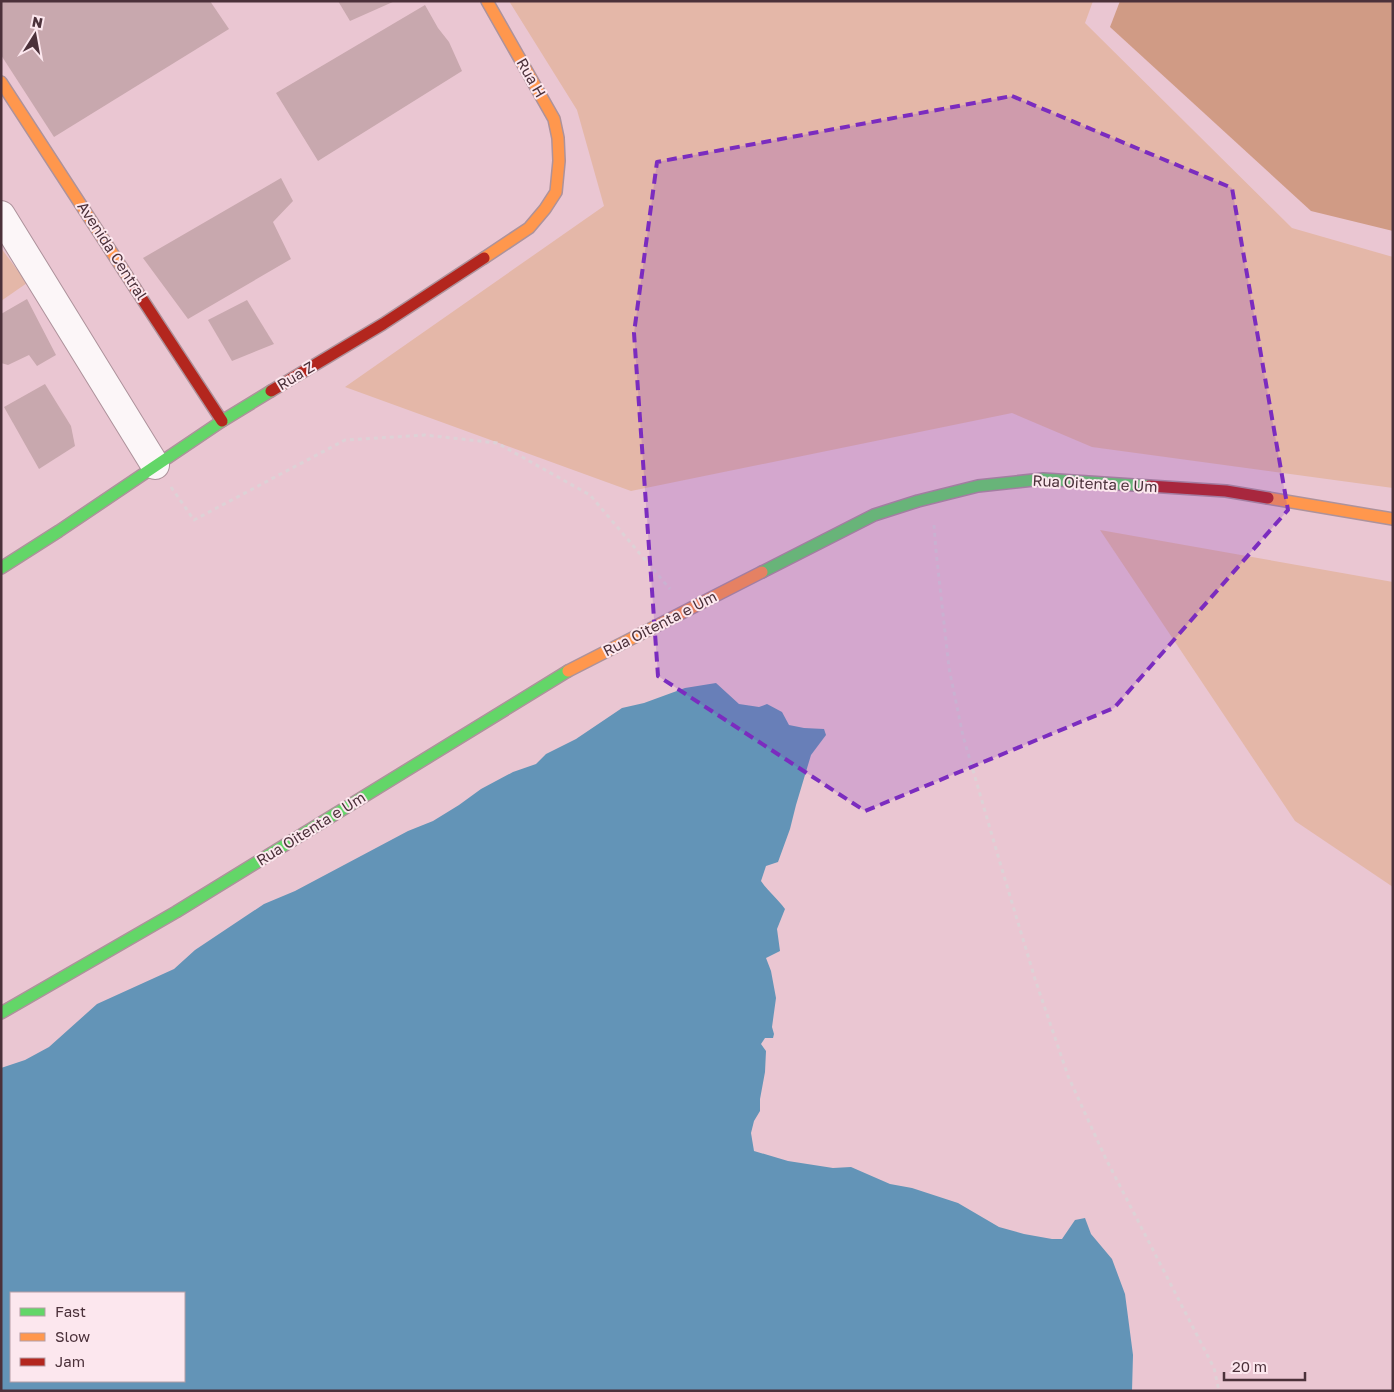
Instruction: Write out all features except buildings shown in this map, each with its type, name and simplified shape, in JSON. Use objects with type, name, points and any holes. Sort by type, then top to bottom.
[{"type":"street","name":"Rua H","points":[[486,1],[554,119],[558,138],[559,161]]},
{"type":"street","name":"Avenida Central","points":[[1,82],[222,421]]},
{"type":"street","name":"Rua Z","points":[[1,568],[30,551],[222,421],[384,324],[529,228],[556,192],[559,161]]},
{"type":"street","points":[[1,215],[155,465]]},
{"type":"street","name":"Rua Oitenta e Um","points":[[1,1013],[176,912],[569,670],[874,516],[933,497],[978,486],[1043,479],[1226,491],[1393,519]]},
{"type":"path","points":[[155,465],[194,520],[346,440],[425,435],[497,443],[590,495],[688,610]]},
{"type":"path","points":[[933,497],[936,551],[949,668],[961,728],[1000,866],[1035,979],[1068,1076],[1106,1159],[1214,1368],[1219,1391]]},
{"type":"highlighted area","points":[[1012,96],[1232,188],[1288,510],[1114,708],[865,811],[658,676],[634,333],[657,162]]},
{"type":"shaded area","points":[[509,1],[1093,1],[1085,23],[1292,228],[1393,257],[1393,488],[1092,447],[1012,413],[631,491],[345,387],[604,206],[577,110]]},
{"type":"shaded area","points":[[1120,1],[1393,1],[1393,231],[1311,211],[1110,27]]},
{"type":"shaded area","points":[[1,248],[27,283],[1,301]]},
{"type":"shaded area","points":[[1100,530],[1393,582],[1393,887],[1295,821]]},
{"type":"water","points":[[716,683],[739,704],[759,707],[767,704],[782,712],[789,725],[824,729],[826,735],[811,755],[790,829],[778,862],[766,866],[761,881],[785,909],[777,929],[780,951],[766,958],[771,971],[776,998],[772,1027],[774,1034],[773,1038],[765,1038],[761,1044],[766,1051],[765,1072],[760,1099],[760,1111],[754,1121],[751,1133],[754,1151],[788,1161],[833,1168],[851,1167],[890,1184],[912,1188],[958,1203],[999,1227],[1024,1234],[1062,1239],[1075,1220],[1085,1218],[1091,1234],[1112,1259],[1125,1294],[1133,1355],[1132,1391],[1,1391],[1,1068],[25,1060],[49,1047],[97,1004],[174,969],[195,950],[264,904],[295,891],[408,831],[433,821],[481,789],[513,772],[536,764],[546,754],[576,739],[622,708],[644,703],[685,688]]},
{"type":"traffic: fast","points":[[1,568],[222,421],[271,391]]},
{"type":"traffic: fast","points":[[762,572],[874,515],[918,501],[978,486],[1043,479],[1149,486]]},
{"type":"traffic: fast","points":[[1,1013],[176,912],[568,671]]},
{"type":"traffic: slow","points":[[484,258],[529,228],[545,209],[556,192],[559,161],[558,138],[554,119],[487,1]]},
{"type":"traffic: slow","points":[[1,82],[135,288]]},
{"type":"traffic: slow","points":[[1268,498],[1393,519]]},
{"type":"traffic: slow","points":[[568,671],[762,572]]},
{"type":"traffic: jam","points":[[271,391],[383,324],[484,258]]},
{"type":"traffic: jam","points":[[135,288],[222,421]]},
{"type":"traffic: jam","points":[[1149,486],[1226,491],[1268,498]]}]
